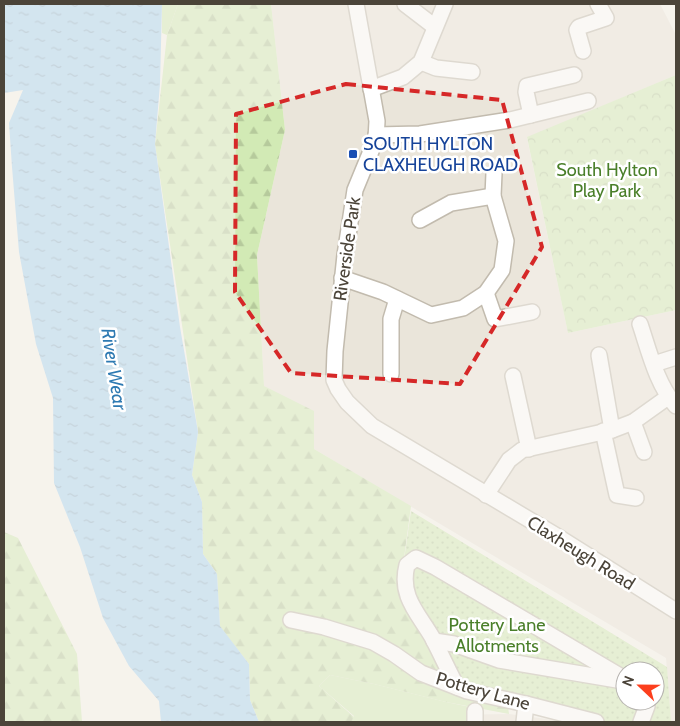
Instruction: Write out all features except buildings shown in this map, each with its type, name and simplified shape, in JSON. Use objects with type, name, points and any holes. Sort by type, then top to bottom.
[{"type":"street","name":"Riverside Park","points":[[334,380],[342,278],[355,190],[376,139],[377,121],[356,4]]},
{"type":"street","points":[[405,4],[435,27]]},
{"type":"street","points":[[371,89],[403,77],[421,62],[445,4]]},
{"type":"street","points":[[583,51],[577,30],[579,27],[606,18],[598,4]]},
{"type":"street","points":[[421,62],[436,68],[472,72]]},
{"type":"street","points":[[531,115],[526,92],[527,86],[574,76]]},
{"type":"street","points":[[376,135],[420,134],[510,120],[588,101]]},
{"type":"street","points":[[342,278],[383,292],[431,315],[463,308],[486,293],[502,270],[506,241],[493,196],[494,173]]},
{"type":"street","points":[[420,220],[450,203],[493,196]]},
{"type":"street","points":[[486,293],[495,319],[532,312]]},
{"type":"street","points":[[391,374],[391,318],[397,299]]},
{"type":"street","points":[[486,495],[509,460],[522,450],[608,430],[633,422],[672,402],[654,364],[640,324]]},
{"type":"street","points":[[599,355],[617,496],[636,498]]},
{"type":"street","points":[[654,364],[676,357]]},
{"type":"street","points":[[513,376],[529,449]]},
{"type":"street","name":"Claxheugh Road","points":[[334,380],[347,402],[372,426],[676,611]]},
{"type":"street","points":[[633,422],[644,452]]},
{"type":"street","points":[[457,687],[434,642],[410,602],[405,584],[405,574],[407,565],[416,558],[435,567],[615,674]]},
{"type":"street","name":"Pottery Lane","points":[[291,620],[324,627],[373,642],[421,673],[466,691],[592,721]]},
{"type":"street","points":[[434,642],[454,644],[499,660],[615,678]]},
{"type":"street","points":[[524,722],[526,704]]},
{"type":"highlighted area","points":[[346,84],[502,100],[542,247],[460,384],[291,373],[235,292],[236,114]]},
{"type":"shaded area","points":[[271,4],[660,4],[676,35],[676,75],[527,138],[568,333],[676,310],[676,722],[671,722],[666,658],[314,449],[264,386],[257,255],[285,130]]},
{"type":"shaded area","points":[[509,714],[569,722],[368,722],[375,716]]},
{"type":"green space","points":[[162,4],[178,4],[167,35],[162,33]]},
{"type":"green space","points":[[178,4],[271,4],[285,130],[257,255],[264,386],[314,411],[314,449],[411,506],[400,588],[507,700],[509,714],[446,702],[330,675],[319,686],[354,717],[351,722],[259,722],[250,700],[249,664],[220,627],[217,574],[203,554],[202,502],[192,475],[198,432],[155,144],[167,35]]},
{"type":"green space","name":"South Hylton Play Park","points":[[676,75],[676,310],[568,333],[527,137]]},
{"type":"green space","name":"Pottery Lane Allotments","points":[[411,511],[657,661],[615,661],[615,711],[665,711],[665,666],[667,667],[671,722],[596,722],[467,691],[400,588]]},
{"type":"green space","points":[[4,532],[18,538],[77,654],[82,722],[4,722]]},
{"type":"green space","points":[[330,675],[475,708],[475,722],[351,722],[354,716],[319,686]]},
{"type":"water","name":"River Wear","points":[[4,4],[162,4],[160,84],[155,144],[180,327],[198,432],[192,475],[202,502],[203,554],[217,574],[220,626],[249,664],[250,700],[259,722],[161,722],[159,701],[129,666],[103,618],[80,547],[54,483],[53,398],[36,344],[19,252],[9,123],[23,90],[4,93]]},
{"type":"place","name":"SOUTH HYLTON CLAXHEUGH ROAD","points":[[353,154]]}]
